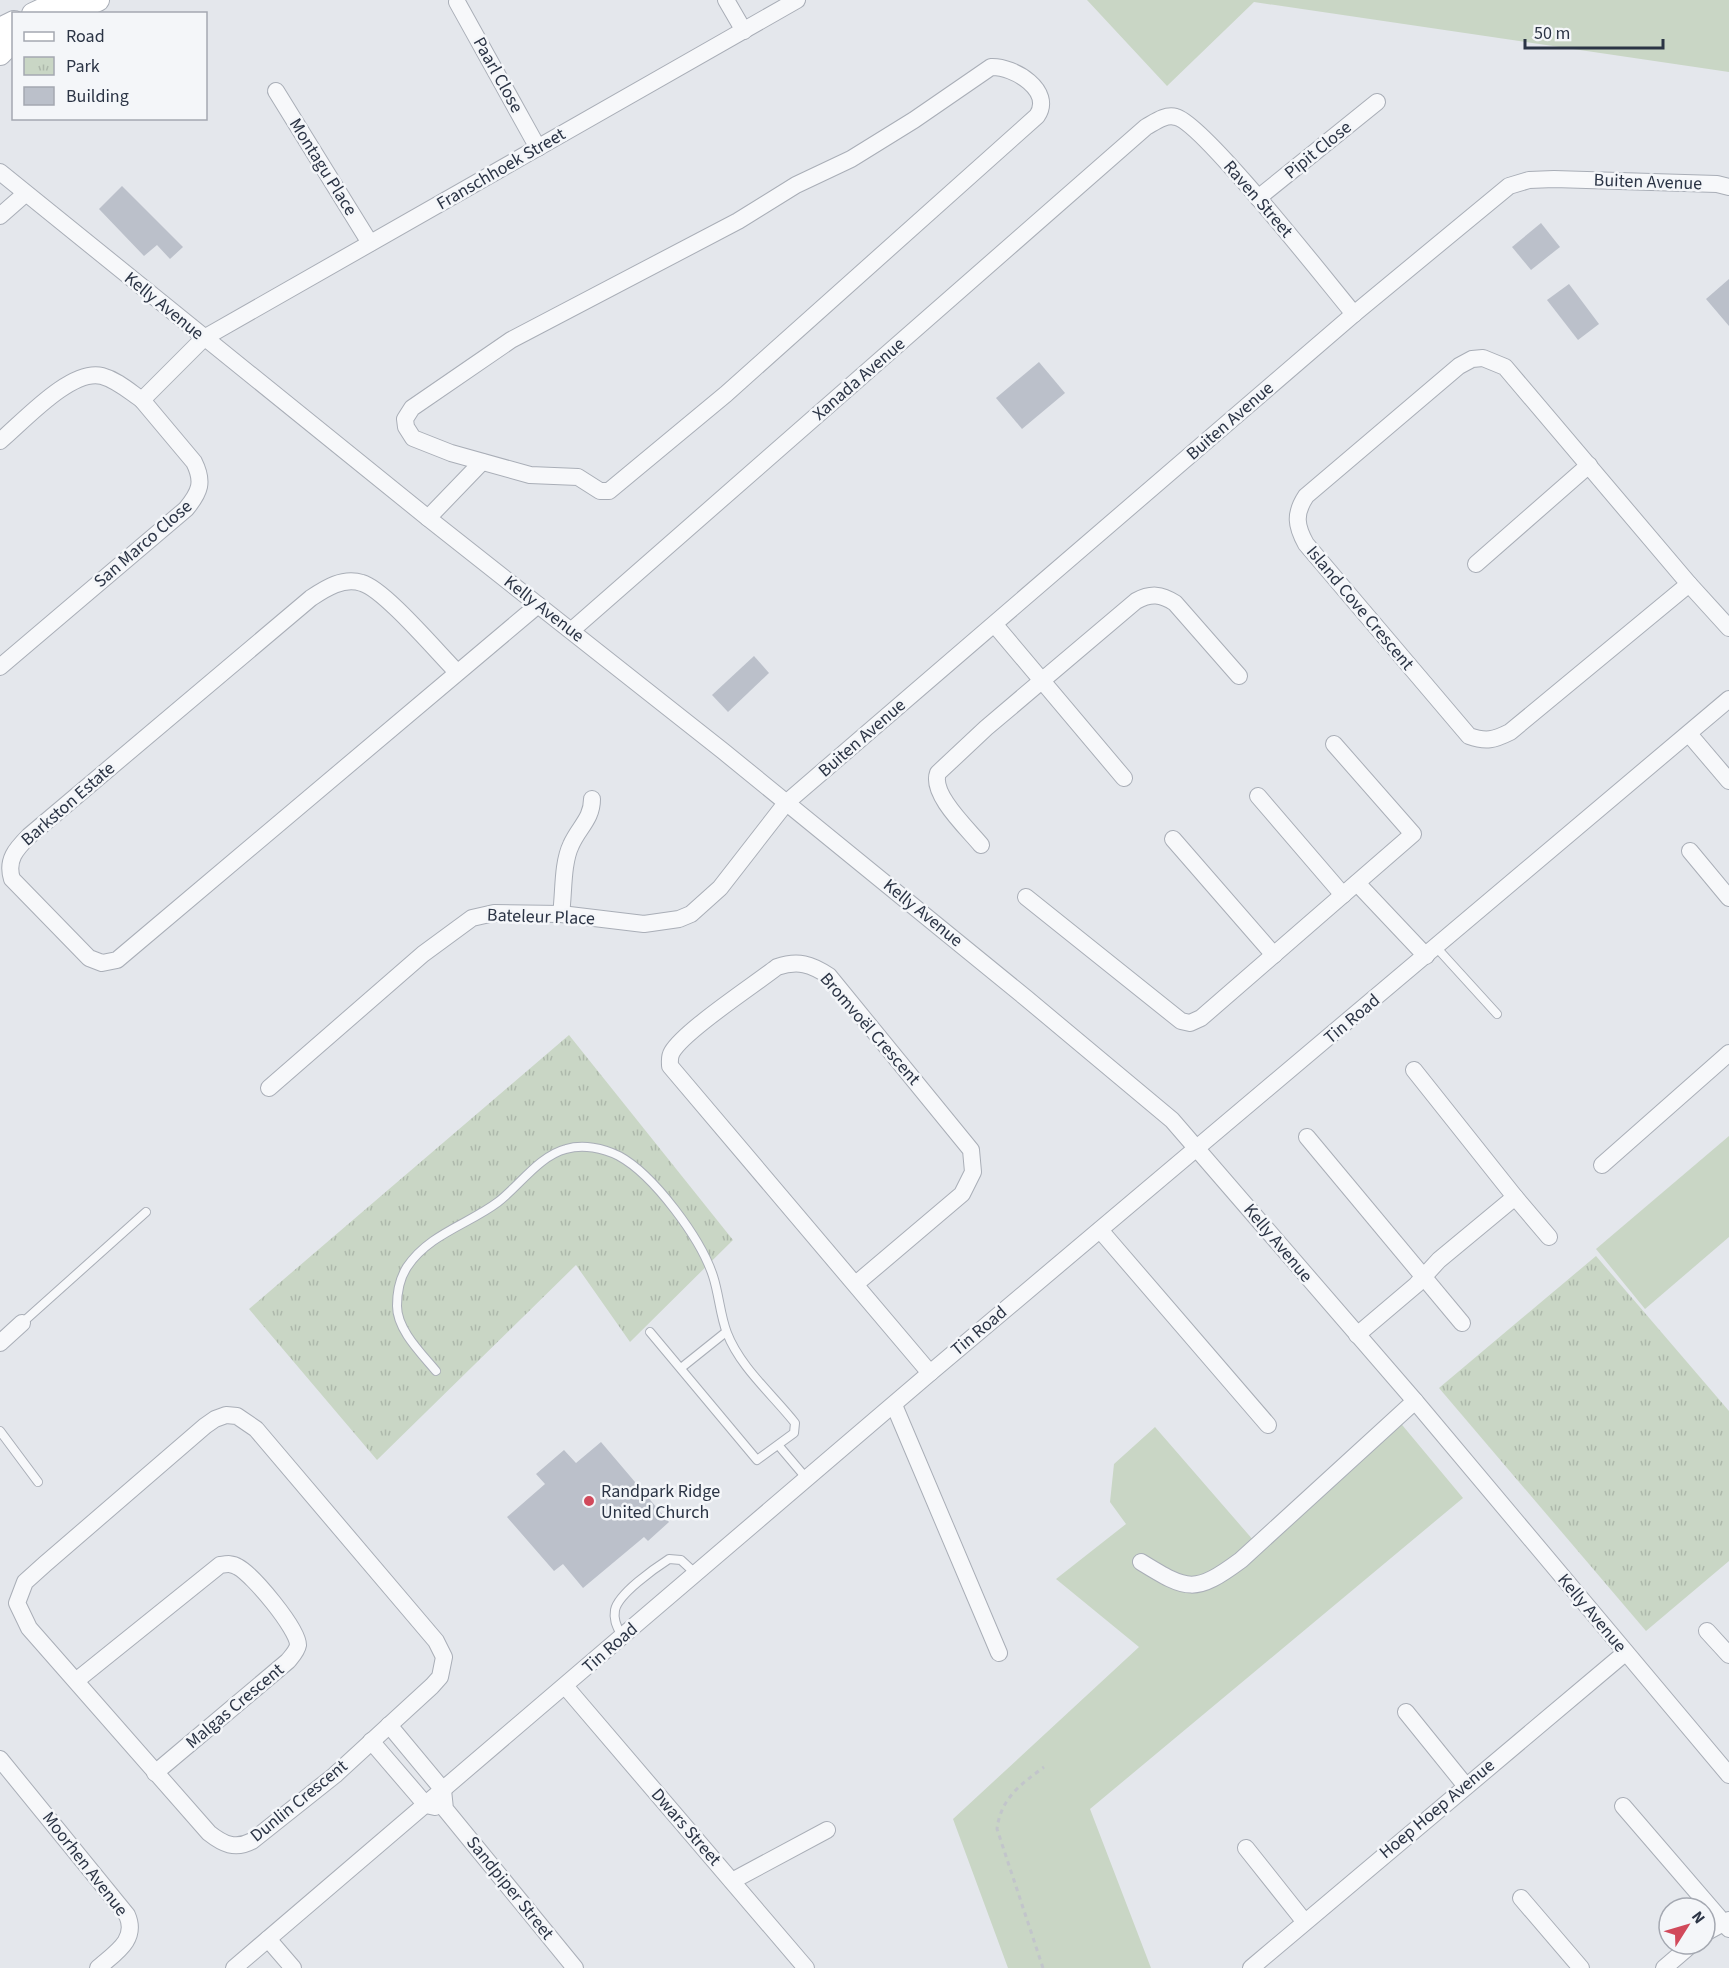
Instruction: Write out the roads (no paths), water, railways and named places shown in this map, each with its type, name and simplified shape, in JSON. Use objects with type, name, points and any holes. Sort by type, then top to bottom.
[{"type":"street","points":[[37,12],[63,0]]},
{"type":"street","points":[[71,12],[98,0]]},
{"type":"street","points":[[726,0],[744,31]]},
{"type":"street","name":"Franschhoek Street","points":[[204,338],[797,0]]},
{"type":"street","name":"Paarl Close","points":[[457,2],[538,148]]},
{"type":"street","points":[[0,54],[12,40]]},
{"type":"street","points":[[1003,66],[1016,72],[1040,95],[1043,106],[1037,116],[749,374],[609,491],[600,491],[578,477],[544,477],[482,462],[413,438],[406,428],[408,411],[511,340],[738,221],[796,184],[850,159],[914,120],[991,67],[1003,66]]},
{"type":"street","name":"Montagu Place","points":[[276,91],[370,243]]},
{"type":"street","name":"Pipit Close","points":[[1258,198],[1377,102]]},
{"type":"street","name":"Raven Street","points":[[1146,127],[1163,118],[1174,116],[1185,120],[1258,198],[1354,314]]},
{"type":"street","name":"Xanada Avenue","points":[[572,630],[1146,127]]},
{"type":"street","name":"Kelly Avenue","points":[[0,172],[428,518],[572,630],[786,803],[1043,1011],[1172,1120],[1415,1401],[1729,1775]]},
{"type":"street","name":"Buiten Avenue","points":[[786,803],[1354,314],[1509,186],[1529,180],[1554,179],[1717,184],[1729,187]]},
{"type":"street","points":[[0,216],[25,194]]},
{"type":"street","points":[[142,400],[204,338]]},
{"type":"street","name":"Island Cove Crescent","points":[[1689,584],[1510,732],[1493,740],[1482,740],[1469,736],[1306,544],[1298,530],[1297,508],[1306,496],[1459,366],[1472,359],[1482,358],[1505,367],[1729,628]]},
{"type":"street","name":"San Marco Close","points":[[0,441],[68,384],[88,376],[102,376],[116,382],[142,400],[194,462],[199,472],[201,487],[186,509],[0,667]]},
{"type":"street","points":[[428,518],[482,462]]},
{"type":"street","points":[[1476,564],[1589,465]]},
{"type":"street","name":"Barkston Estate","points":[[457,672],[372,587],[362,582],[349,581],[330,586],[311,598],[29,836],[13,854],[9,864],[12,879],[89,958],[102,963],[117,960],[538,605]]},
{"type":"street","points":[[981,845],[940,795],[937,784],[938,773],[1040,681],[1136,601],[1149,594],[1166,597],[1175,603],[1239,676]]},
{"type":"street","points":[[995,625],[1124,778]]},
{"type":"street","name":"Tin Road","points":[[234,1968],[930,1373],[1729,699]]},
{"type":"street","points":[[1689,734],[1729,781]]},
{"type":"street","points":[[1026,897],[1181,1021],[1190,1023],[1201,1018],[1413,834],[1334,744]]},
{"type":"street","points":[[1258,796],[1343,895]]},
{"type":"street","points":[[561,914],[568,856],[571,845],[588,820],[592,799]]},
{"type":"street","name":"Bateleur Place","points":[[269,1088],[423,954],[472,918],[495,913],[561,914],[644,924],[671,922],[691,914],[727,880],[786,803]]},
{"type":"street","points":[[1173,839],[1275,955]]},
{"type":"street","points":[[1690,851],[1729,898]]},
{"type":"street","points":[[1357,883],[1431,952]]},
{"type":"street","name":"Bromvoël Crescent","points":[[857,1283],[962,1194],[973,1172],[971,1150],[828,976],[815,967],[794,962],[777,967],[690,1034],[673,1050],[669,1058],[670,1065],[857,1283],[930,1373]]},
{"type":"street","points":[[1602,1165],[1729,1053]]},
{"type":"street","points":[[1414,1070],[1549,1237]]},
{"type":"street","points":[[1307,1137],[1461,1323]]},
{"type":"street","points":[[1357,1335],[1439,1260],[1515,1197]]},
{"type":"street","points":[[1100,1230],[1268,1425]]},
{"type":"street","points":[[0,1343],[22,1323]]},
{"type":"street","points":[[1141,1562],[1176,1583],[1189,1586],[1223,1573],[1241,1560],[1415,1401]]},
{"type":"street","points":[[894,1405],[999,1653]]},
{"type":"street","name":"Dunlin Crescent","points":[[237,1416],[251,1425],[271,1446],[442,1649],[444,1657],[440,1677],[389,1725],[335,1774],[252,1841],[238,1846],[219,1840],[209,1833],[77,1680],[29,1628],[17,1603],[21,1589],[45,1564],[205,1426],[215,1419],[237,1416]]},
{"type":"street","name":"Malgas Crescent","points":[[77,1680],[220,1564],[228,1563],[239,1567],[260,1588],[292,1628],[297,1639],[296,1650],[288,1661],[155,1773]]},
{"type":"street","points":[[1707,1631],[1729,1656]]},
{"type":"street","name":"Hoep Hoep Avenue","points":[[1251,1968],[1465,1785],[1625,1653]]},
{"type":"street","name":"Dwars Street","points":[[566,1686],[806,1968]]},
{"type":"street","points":[[1406,1712],[1465,1785]]},
{"type":"street","points":[[371,1741],[426,1805],[445,1809],[443,1790],[389,1725]]},
{"type":"street","name":"Moorhen Avenue","points":[[0,1759],[127,1915],[131,1924],[127,1941],[98,1968]]},
{"type":"street","points":[[1623,1806],[1727,1924]]},
{"type":"street","name":"Sandpiper Street","points":[[445,1809],[575,1968]]},
{"type":"street","points":[[732,1881],[827,1830]]},
{"type":"street","points":[[1246,1848],[1304,1921]]},
{"type":"street","points":[[1521,1898],[1581,1968]]},
{"type":"street","points":[[268,1939],[293,1968]]},
{"type":"street","points":[[1664,1968],[1678,1956]]},
{"type":"lane","points":[[1431,952],[1497,1014]]},
{"type":"lane","points":[[436,1371],[408,1336],[397,1309],[399,1287],[408,1267],[448,1231],[478,1216],[541,1163],[565,1149],[593,1147],[619,1156],[660,1194],[700,1245],[713,1275],[726,1332],[738,1353],[795,1423],[794,1433],[762,1459],[757,1460],[650,1332]]},
{"type":"lane","points":[[22,1323],[146,1212]]},
{"type":"lane","points":[[681,1368],[726,1332]]},
{"type":"lane","points":[[0,1431],[38,1482]]},
{"type":"lane","points":[[779,1446],[807,1479]]},
{"type":"lane","points":[[622,1638],[615,1621],[615,1611],[626,1593],[669,1559],[681,1560],[697,1574]]},
{"type":"place","name":"Randpark Ridge United Church","points":[[589,1501]]}]
